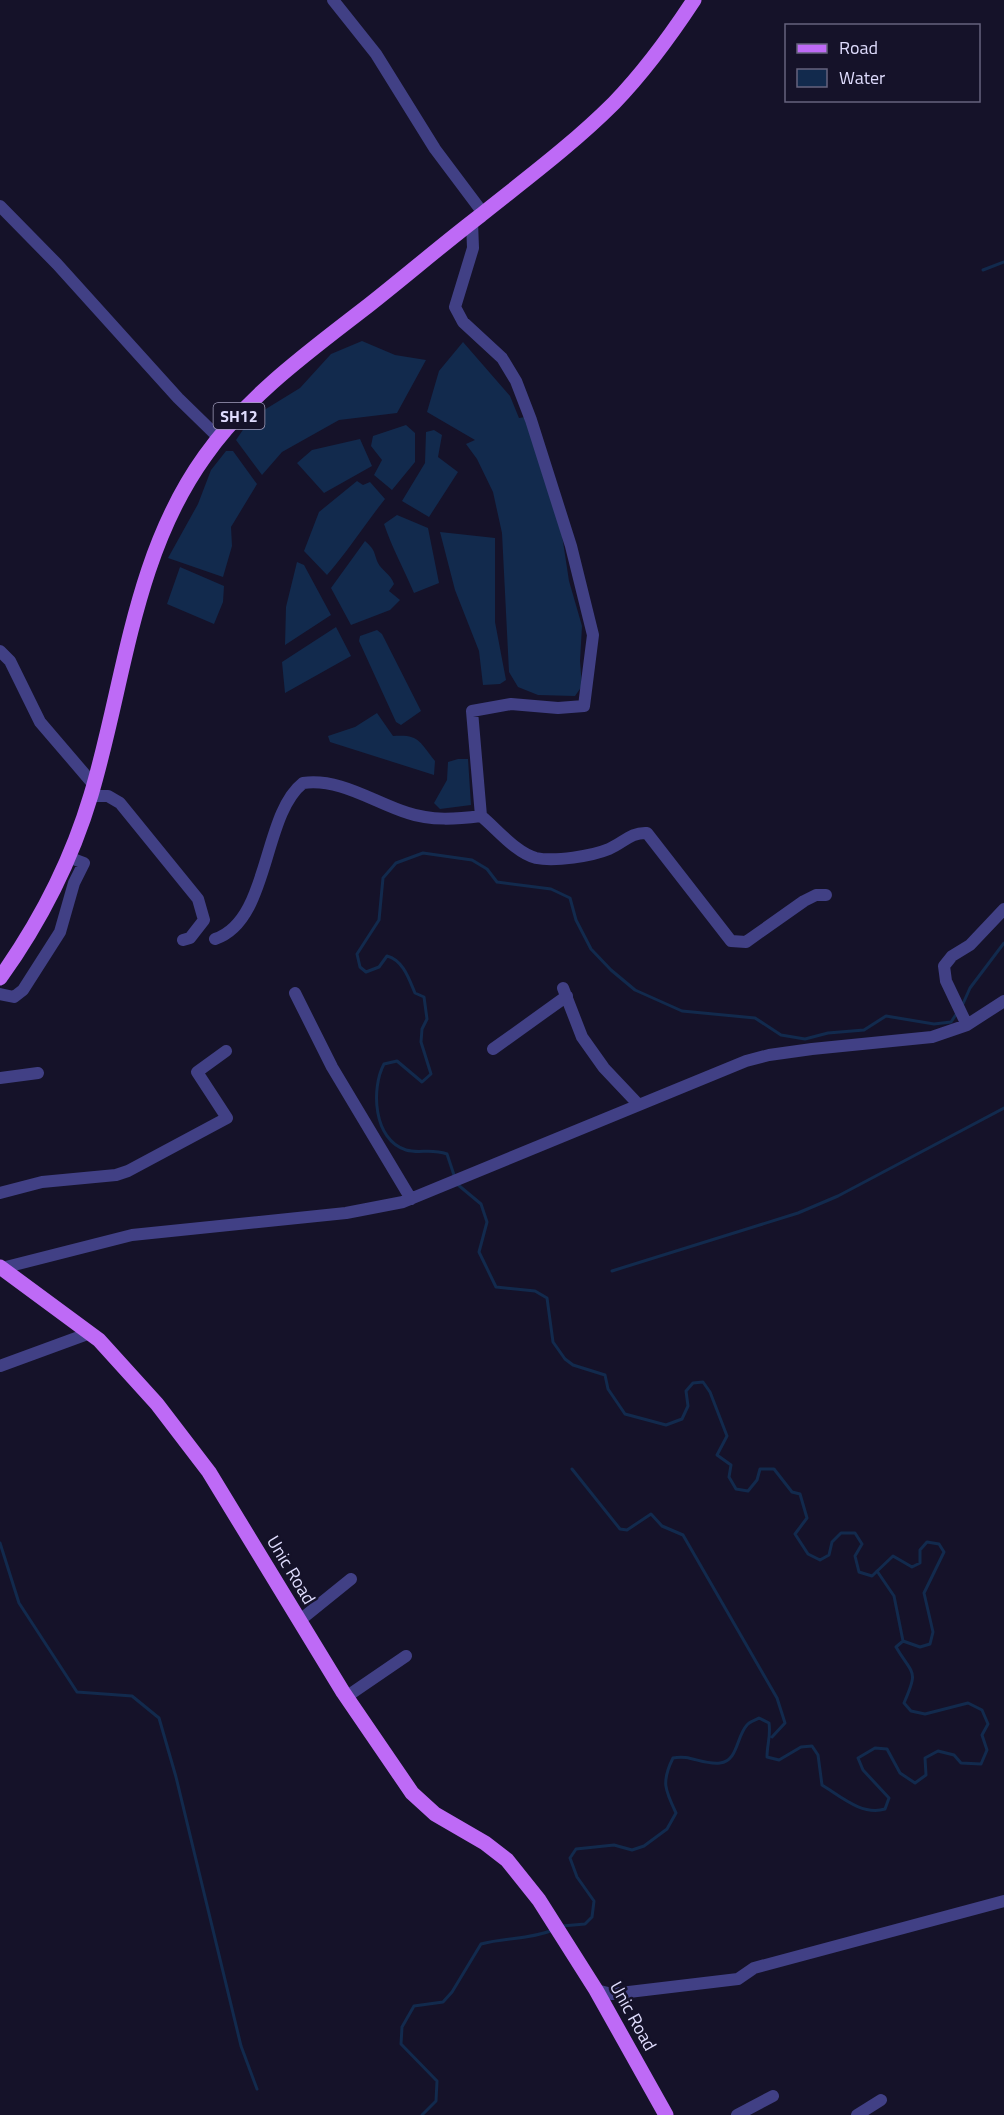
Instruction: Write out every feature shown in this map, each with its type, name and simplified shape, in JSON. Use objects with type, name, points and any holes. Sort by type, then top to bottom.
[{"type":"main road","name":"SH12","points":[[0,978],[40,916],[68,857],[93,790],[130,628],[157,545],[177,500],[219,438],[246,408],[303,356],[538,169],[615,102],[694,0]]},
{"type":"main road","name":"Unic Road","points":[[1,1268],[90,1333],[157,1404],[209,1472],[346,1697],[412,1793],[435,1814],[485,1843],[507,1860],[539,1900],[596,1990],[666,2115]]},
{"type":"street","points":[[333,0],[376,54],[409,103],[478,217],[473,248],[455,307],[463,322],[502,358],[516,381],[572,546],[593,635],[584,706],[558,708],[511,704],[472,711],[481,816],[516,847],[536,858],[591,856],[615,847],[636,833],[647,833],[732,941],[746,942],[804,901],[816,895],[826,895]]},
{"type":"street","points":[[0,206],[57,264],[178,398],[219,438]]},
{"type":"street","points":[[0,651],[10,661],[40,722],[93,790],[120,803],[198,900],[204,920],[190,938],[183,940]]},
{"type":"street","points":[[215,939],[230,933],[247,909],[290,797],[303,783],[312,782],[352,790],[409,814],[426,818],[481,816]]},
{"type":"street","points":[[0,994],[14,997],[23,990],[60,932],[74,884],[84,863],[68,857]]},
{"type":"street","points":[[966,1021],[946,981],[944,966],[952,956],[970,945],[1004,909]]},
{"type":"street","points":[[494,1049],[565,992],[582,1037],[604,1068],[638,1104]]},
{"type":"street","points":[[295,993],[332,1067],[411,1199]]},
{"type":"street","points":[[1,1268],[132,1234],[346,1213],[411,1199],[638,1104],[768,1054],[932,1037],[1004,1002]]},
{"type":"street","points":[[0,1193],[42,1182],[122,1173],[227,1118],[197,1072],[226,1051]]},
{"type":"street","points":[[0,1078],[38,1073]]},
{"type":"street","points":[[0,1366],[90,1333]]},
{"type":"street","points":[[299,1620],[351,1579]]},
{"type":"street","points":[[346,1697],[406,1656]]},
{"type":"street","points":[[596,1990],[612,1994],[738,1979],[754,1968],[850,1945],[1004,1901]]},
{"type":"street","points":[[737,2115],[773,2096]]},
{"type":"street","points":[[857,2115],[881,2100]]},
{"type":"water","points":[[362,341],[395,355],[426,360],[397,413],[339,420],[282,452],[262,475],[236,440],[251,418],[300,388],[331,354]]},
{"type":"water","points":[[463,342],[510,396],[519,418],[526,417],[562,535],[569,581],[582,626],[580,661],[582,686],[575,696],[538,695],[518,687],[509,672],[502,533],[493,492],[477,459],[466,444],[475,440],[427,412],[439,371]]},
{"type":"water","points":[[406,425],[415,433],[415,462],[392,490],[374,475],[382,460],[371,446],[373,436]]},
{"type":"water","points":[[434,430],[442,435],[438,457],[458,472],[429,517],[402,501],[425,463],[426,432]]},
{"type":"water","points":[[360,439],[372,466],[324,493],[297,463],[312,450]]},
{"type":"water","points":[[226,451],[233,451],[257,484],[231,527],[232,546],[223,577],[168,558],[198,504],[211,470]]},
{"type":"water","points":[[357,481],[363,485],[370,482],[385,499],[327,575],[304,551],[319,512]]},
{"type":"water","points":[[397,515],[428,528],[439,583],[414,593],[384,524]]},
{"type":"water","points":[[440,532],[495,538],[495,622],[506,680],[500,684],[483,685],[479,651],[455,590]]},
{"type":"water","points":[[365,541],[373,549],[378,563],[394,584],[389,591],[400,600],[390,610],[351,625],[331,588]]},
{"type":"water","points":[[297,562],[304,565],[331,615],[285,645],[286,607]]},
{"type":"water","points":[[180,567],[224,586],[223,602],[214,624],[167,604]]},
{"type":"water","points":[[336,627],[351,656],[285,693],[282,662]]},
{"type":"water","points":[[377,630],[382,634],[421,711],[401,725],[396,722],[359,641],[360,636]]},
{"type":"water","points":[[377,713],[393,736],[408,736],[422,744],[435,761],[434,775],[330,742],[328,736],[355,727]]},
{"type":"water","points":[[468,759],[471,805],[440,809],[434,803],[447,780],[448,762]]},
{"type":"waterway","points":[[983,270],[1004,262]]},
{"type":"waterway","points":[[455,1178],[447,1154],[435,1151],[406,1150],[395,1144],[381,1125],[377,1086],[384,1064],[397,1061],[422,1082],[431,1074],[421,1042],[422,1029],[427,1019],[424,997],[415,993],[405,971],[393,958],[387,956],[379,967],[366,972],[360,967],[357,954],[379,920],[383,878],[396,863],[423,853],[472,860],[487,869],[497,882],[551,889],[570,898],[576,920],[591,949],[611,970],[635,990],[682,1011],[755,1018],[781,1035],[805,1039],[828,1033],[864,1030],[886,1016],[934,1024],[951,1022],[957,1013]]},
{"type":"waterway","points":[[962,1006],[970,988],[1004,943]]},
{"type":"waterway","points":[[612,1271],[798,1213],[838,1196],[1004,1108]]},
{"type":"waterway","points":[[457,1184],[481,1204],[487,1222],[479,1252],[496,1287],[535,1291],[547,1298],[553,1342],[565,1359],[573,1365],[605,1375],[608,1389],[625,1414],[666,1425],[682,1419],[688,1406],[686,1391],[693,1383],[703,1382],[710,1392],[727,1436],[717,1455],[731,1465],[729,1477],[736,1489],[748,1491],[757,1480],[760,1469],[774,1469],[792,1492],[800,1494],[807,1518],[795,1534],[808,1554],[820,1560],[829,1555],[832,1542],[841,1533],[855,1533],[862,1544],[855,1556],[859,1572],[872,1576],[893,1556],[912,1567],[920,1563],[920,1550],[927,1542],[939,1544],[944,1552],[924,1593],[933,1632],[930,1644],[920,1647],[903,1641],[896,1647],[910,1668],[913,1678],[904,1703],[911,1711],[925,1714],[968,1703],[982,1710],[988,1724],[982,1735],[987,1750],[981,1764],[961,1763],[954,1755],[938,1751],[925,1758],[926,1775],[915,1783],[900,1773],[887,1749],[875,1748],[858,1758],[863,1770],[889,1798],[885,1809],[876,1810],[868,1810],[852,1804],[822,1785],[818,1755],[812,1746],[801,1747],[779,1760],[767,1757],[769,1723],[759,1718],[743,1730],[734,1753],[726,1761],[714,1763],[685,1757],[673,1758],[667,1773],[666,1786],[676,1813],[667,1829],[644,1846],[632,1850],[614,1845],[576,1849],[570,1858],[577,1877],[594,1901],[592,1917],[585,1924],[562,1926]]},
{"type":"waterway","points":[[572,1469],[620,1529],[627,1530],[651,1514],[662,1526],[683,1535],[777,1698],[785,1723],[772,1737]]},
{"type":"waterway","points":[[0,1543],[19,1603],[77,1692],[132,1696],[159,1718],[176,1777],[241,2046],[257,2089]]},
{"type":"waterway","points":[[877,1571],[894,1596],[903,1641]]},
{"type":"waterway","points":[[422,2115],[436,2101],[437,2081],[401,2044],[402,2027],[414,2006],[443,2002],[452,1992],[481,1944],[553,1930]]}]
